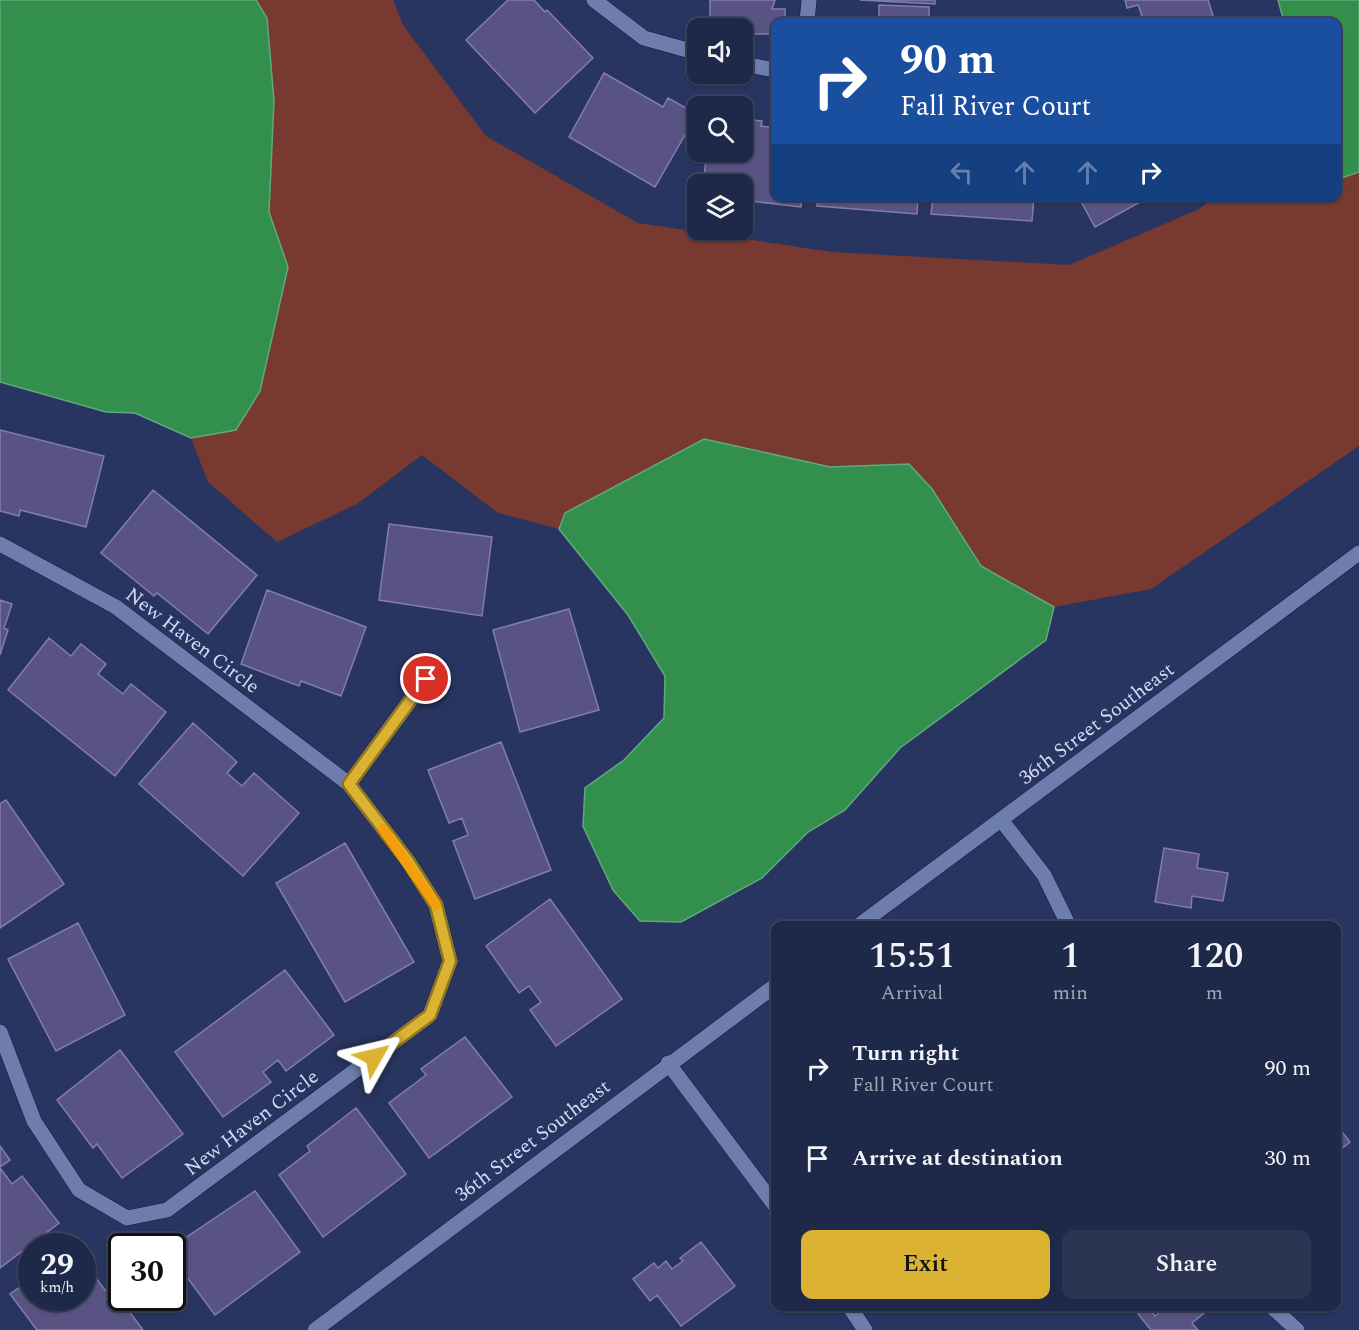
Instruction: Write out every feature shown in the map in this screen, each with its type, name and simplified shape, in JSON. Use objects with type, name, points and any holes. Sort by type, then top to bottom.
[{"type":"street","points":[[594,0],[644,38],[687,50]]},
{"type":"street","points":[[807,18],[809,0]]},
{"type":"street","points":[[753,66],[771,69]]},
{"type":"street","name":"New Haven Circle","points":[[0,544],[116,607],[349,784],[408,861],[436,905],[450,961],[430,1015],[167,1210],[127,1218],[79,1190],[34,1120],[0,1032]]},
{"type":"street","name":"36th Street Southeast","points":[[865,921],[1359,553]]},
{"type":"street","points":[[349,784],[426,679]]},
{"type":"street","points":[[1002,821],[1044,875],[1067,921]]},
{"type":"street","name":"36th Street Southeast","points":[[315,1330],[668,1063],[771,989]]},
{"type":"street","points":[[668,1063],[771,1200]]},
{"type":"street","points":[[852,1311],[865,1330]]},
{"type":"street","points":[[1276,1311],[1297,1330]]},
{"type":"shaded area","points":[[0,0],[256,0],[267,18],[274,101],[269,212],[288,267],[260,391],[236,430],[191,438],[135,413],[106,412],[0,382]]},
{"type":"shaded area","points":[[256,0],[393,0],[403,25],[486,136],[638,223],[687,230],[687,240],[752,240],[832,252],[1069,265],[1199,209],[1209,201],[1341,201],[1341,179],[1359,172],[1359,446],[1151,589],[1054,607],[981,566],[932,489],[909,464],[830,467],[704,439],[566,513],[559,529],[498,513],[422,455],[357,504],[277,542],[208,482],[191,438],[236,430],[279,302],[288,268],[269,212],[274,101],[267,18]]},
{"type":"shaded area","points":[[1278,0],[1359,0],[1359,172],[1341,178],[1341,18],[1283,18]]},
{"type":"shaded area","points":[[704,439],[830,467],[909,464],[932,489],[981,566],[1054,607],[1046,640],[900,748],[845,810],[808,832],[762,878],[681,922],[640,921],[613,890],[583,826],[585,788],[624,760],[664,718],[665,676],[628,615],[559,529],[565,513]]},
{"type":"building","points":[[508,0],[534,0],[545,12],[547,10],[593,58],[535,113],[466,40]]},
{"type":"building","points":[[710,0],[775,0],[772,9],[785,9],[785,18],[771,18],[771,34],[753,34],[753,18],[710,18]]},
{"type":"building","points":[[860,0],[935,0],[935,4]]},
{"type":"building","points":[[1125,0],[1208,0],[1214,18],[1136,18],[1142,16],[1138,5],[1127,8]]},
{"type":"building","points":[[879,5],[929,7],[929,18],[879,18]]},
{"type":"building","points":[[604,73],[663,107],[668,98],[687,108],[687,131],[655,187],[569,137]]},
{"type":"building","points":[[753,120],[762,121],[761,126],[771,127],[771,201],[802,201],[801,207],[753,201],[753,174],[704,174],[706,162],[753,162]]},
{"type":"building","points":[[818,201],[918,201],[917,214],[817,206]]},
{"type":"building","points":[[932,201],[1034,201],[1032,221],[931,214]]},
{"type":"building","points":[[1081,201],[1142,201],[1095,227]]},
{"type":"building","points":[[0,430],[104,456],[86,527],[20,510],[19,516],[0,511]]},
{"type":"building","points":[[153,490],[257,575],[208,634],[157,593],[154,596],[101,553]]},
{"type":"building","points":[[389,524],[492,537],[482,616],[379,600]]},
{"type":"building","points":[[267,590],[366,627],[341,696],[301,681],[299,686],[241,664]]},
{"type":"building","points":[[0,600],[12,604],[4,628],[8,630],[0,655]]},
{"type":"building","points":[[569,609],[599,710],[520,732],[493,630]]},
{"type":"building","points":[[49,638],[71,656],[81,644],[106,664],[98,674],[123,694],[131,684],[166,712],[115,776],[8,690]]},
{"type":"building","points":[[193,723],[237,762],[227,773],[242,786],[254,773],[299,813],[243,876],[139,784]]},
{"type":"building","points":[[501,742],[551,870],[475,899],[453,841],[468,835],[462,818],[449,823],[428,770]]},
{"type":"building","points":[[6,800],[64,884],[0,928],[0,804]]},
{"type":"building","points":[[345,843],[414,962],[345,1002],[276,883]]},
{"type":"building","points":[[1164,848],[1199,854],[1197,868],[1228,873],[1223,901],[1192,896],[1191,908],[1155,902]]},
{"type":"building","points":[[550,899],[622,999],[556,1046],[530,1010],[541,1002],[529,986],[519,993],[486,946]]},
{"type":"building","points":[[78,923],[125,1015],[56,1051],[8,959]]},
{"type":"building","points":[[285,970],[334,1035],[286,1071],[278,1060],[263,1072],[271,1082],[223,1117],[175,1052]]},
{"type":"building","points":[[465,1037],[512,1097],[429,1158],[389,1103],[426,1075],[421,1069]]},
{"type":"building","points":[[120,1050],[183,1134],[122,1178],[97,1144],[93,1148],[57,1100]]},
{"type":"building","points":[[356,1108],[406,1174],[323,1237],[279,1175],[310,1151],[307,1146]]},
{"type":"building","points":[[1341,1130],[1350,1142],[1341,1149]]},
{"type":"building","points":[[0,1146],[10,1160],[0,1167]]},
{"type":"building","points":[[0,1168],[12,1184],[22,1176],[59,1223],[46,1233],[18,1233],[18,1254],[0,1268]]},
{"type":"building","points":[[255,1191],[300,1252],[215,1315],[186,1276],[186,1238]]},
{"type":"building","points":[[701,1242],[735,1286],[681,1326],[657,1295],[650,1301],[633,1279],[654,1263],[658,1268],[666,1261],[672,1269],[683,1261],[680,1258]]},
{"type":"building","points":[[96,1278],[108,1294],[108,1311],[129,1311],[143,1330],[37,1330],[23,1311],[96,1311]]},
{"type":"building","points":[[18,1289],[18,1305],[10,1294]]},
{"type":"building","points":[[1142,1311],[1151,1311],[1155,1316],[1161,1311],[1207,1311],[1192,1323],[1198,1330],[1151,1330],[1138,1314]]},
{"type":"slow traffic","points":[[383,829],[408,861],[436,905]]},
{"type":"route","points":[[374,1057],[430,1015],[450,961],[436,905],[408,861],[349,784],[426,679]]}]
